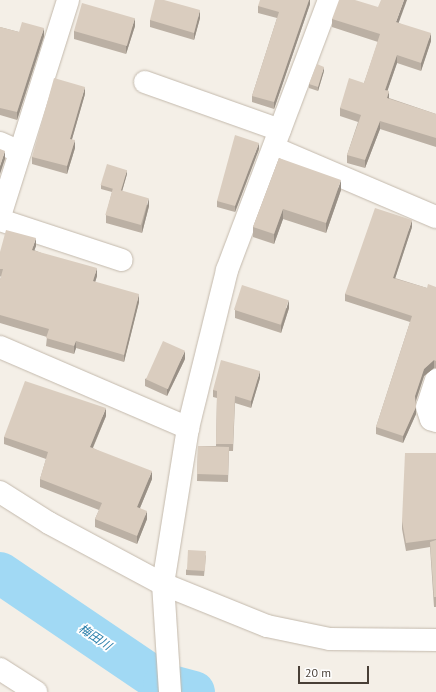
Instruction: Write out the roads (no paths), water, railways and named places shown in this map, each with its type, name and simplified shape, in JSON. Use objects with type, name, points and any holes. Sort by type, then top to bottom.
[{"type":"street","points":[[0,216],[68,0]]},
{"type":"street","points":[[170,692],[164,593],[188,428],[227,270],[329,0]]},
{"type":"street","points":[[144,82],[277,139],[436,217]]},
{"type":"street","points":[[0,143],[20,152]]},
{"type":"street","points":[[0,220],[122,260]]},
{"type":"street","points":[[0,347],[188,428]]},
{"type":"street","points":[[436,380],[427,407],[431,419],[436,421]]},
{"type":"street","points":[[0,492],[164,593],[267,626],[330,639],[436,640]]},
{"type":"street","points":[[0,669],[36,692]]},
{"type":"waterway","name":"梅田川","points":[[0,573],[164,684],[194,692]]}]
